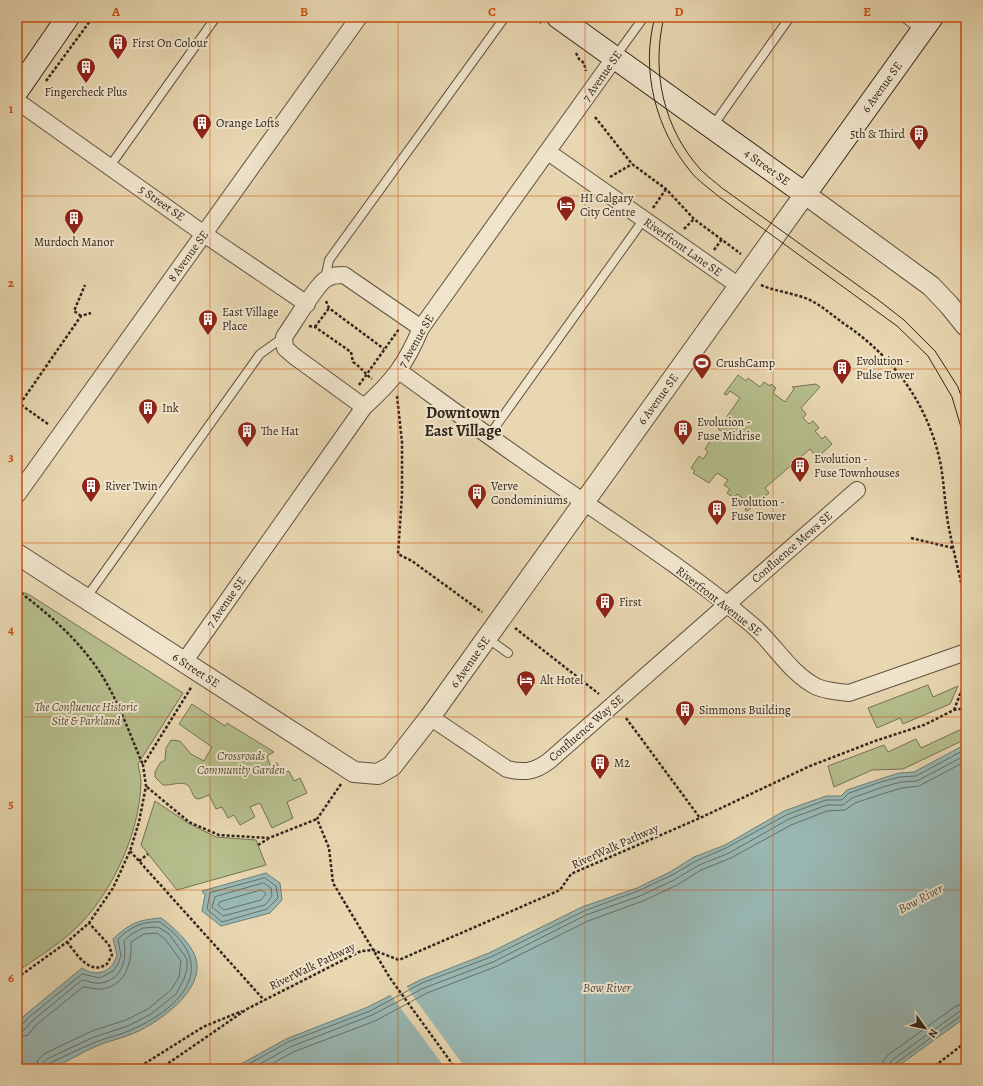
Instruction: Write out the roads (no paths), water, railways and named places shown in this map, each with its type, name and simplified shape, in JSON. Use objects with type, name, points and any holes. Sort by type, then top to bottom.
[{"type":"main road","points":[[17,91],[68,17]]},
{"type":"main road","name":"4 Street SE","points":[[558,17],[805,194]]},
{"type":"main road","name":"6 Avenue SE","points":[[805,194],[927,24]]},
{"type":"street","name":"8 Avenue SE","points":[[17,495],[359,17]]},
{"type":"street","name":"7 Avenue SE","points":[[184,662],[364,407],[390,383],[399,371],[406,361],[421,328],[615,57]]},
{"type":"street","name":"5 Street SE","points":[[17,101],[204,234],[307,304]]},
{"type":"street","name":"Riverfront Lane SE","points":[[548,152],[648,214],[739,286]]},
{"type":"street","name":"6 Avenue SE","points":[[378,774],[392,766],[430,717],[805,194]]},
{"type":"street","name":"4 Street SE","points":[[805,194],[930,286],[949,305],[966,326]]},
{"type":"street","points":[[364,407],[285,348],[284,337],[325,279],[335,275],[344,276],[421,328]]},
{"type":"street","points":[[399,371],[488,437],[584,502]]},
{"type":"street","name":"Confluence Mews SE","points":[[728,605],[857,490]]},
{"type":"street","name":"Riverfront Avenue SE","points":[[584,502],[728,605],[761,632],[801,676],[816,686],[829,691],[849,693],[966,652]]},
{"type":"street","name":"6 Street SE","points":[[17,554],[354,772],[378,774]]},
{"type":"street","name":"Confluence Way SE","points":[[430,717],[507,769],[519,772],[536,770],[549,761],[728,605]]},
{"type":"lane","points":[[110,166],[216,17]]},
{"type":"lane","points":[[325,279],[329,260],[505,17]]},
{"type":"lane","name":"7 Avenue SE","points":[[615,57],[644,17]]},
{"type":"lane","points":[[712,127],[790,17]]},
{"type":"lane","points":[[903,17],[927,24]]},
{"type":"lane","points":[[488,437],[648,214]]},
{"type":"lane","points":[[86,599],[260,354],[284,337]]},
{"type":"lane","points":[[487,638],[508,653]]},
{"type":"water","name":"Bow River","points":[[966,744],[966,1017],[894,1069],[232,1069],[286,1039],[368,1007],[420,980],[489,953],[582,907],[637,888],[670,872],[694,857],[725,845],[784,811],[826,796],[841,796],[847,790],[899,773],[914,772]]},
{"type":"water","points":[[266,873],[280,883],[282,900],[270,913],[221,926],[202,911],[205,895],[202,891]]},
{"type":"water","points":[[161,918],[185,940],[195,956],[197,968],[194,981],[178,1004],[166,1014],[142,1029],[128,1036],[97,1046],[59,1065],[43,1070],[17,1069],[17,1025],[25,1015],[82,968],[93,973],[98,973],[103,972],[112,966],[117,955],[113,939],[124,929],[140,921]]},
{"type":"tram line","points":[[655,17],[649,58],[654,99],[668,138],[679,155],[694,175],[718,196],[897,326],[928,356],[952,397],[966,444]]},
{"type":"tram line","points":[[664,17],[660,37],[659,58],[663,98],[677,136],[688,154],[701,170],[722,188],[904,320],[935,351],[958,387],[966,411]]},
{"type":"place","name":"First On Colour","points":[[118,60]]},
{"type":"place","name":"Fingercheck Plus","points":[[86,84]]},
{"type":"place","name":"Orange Lofts","points":[[202,140]]},
{"type":"place","name":"5th & Third","points":[[919,151]]},
{"type":"place","name":"HI Calgary City Centre","points":[[566,222]]},
{"type":"place","name":"Murdoch Manor","points":[[74,235]]},
{"type":"place","name":"East Village Place","points":[[208,336]]},
{"type":"place","name":"CrushCamp","points":[[702,380]]},
{"type":"place","name":"Evolution - Pulse Tower","points":[[842,385]]},
{"type":"place","name":"Ink","points":[[148,425]]},
{"type":"place","name":"Evolution - Fuse Midrise","points":[[683,446]]},
{"type":"place","name":"The Hat","points":[[247,448]]},
{"type":"place","name":"Evolution - Fuse Townhouses","points":[[800,483]]},
{"type":"place","name":"River Twin","points":[[91,503]]},
{"type":"place","name":"Verve Condominiums","points":[[477,510]]},
{"type":"place","name":"Evolution - Fuse Tower","points":[[717,526]]},
{"type":"place","name":"First","points":[[605,619]]},
{"type":"place","name":"Alt Hotel","points":[[526,697]]},
{"type":"place","name":"Simmons Building","points":[[685,727]]},
{"type":"place","name":"M2","points":[[600,780]]},
{"type":"district","name":"Downtown East Village","points":[[463,421]]},
{"type":"park label","name":"The Confluence Historic Site & Parkland","points":[[86,714]]},
{"type":"park label","name":"Crossroads Community Garden","points":[[241,763]]}]
